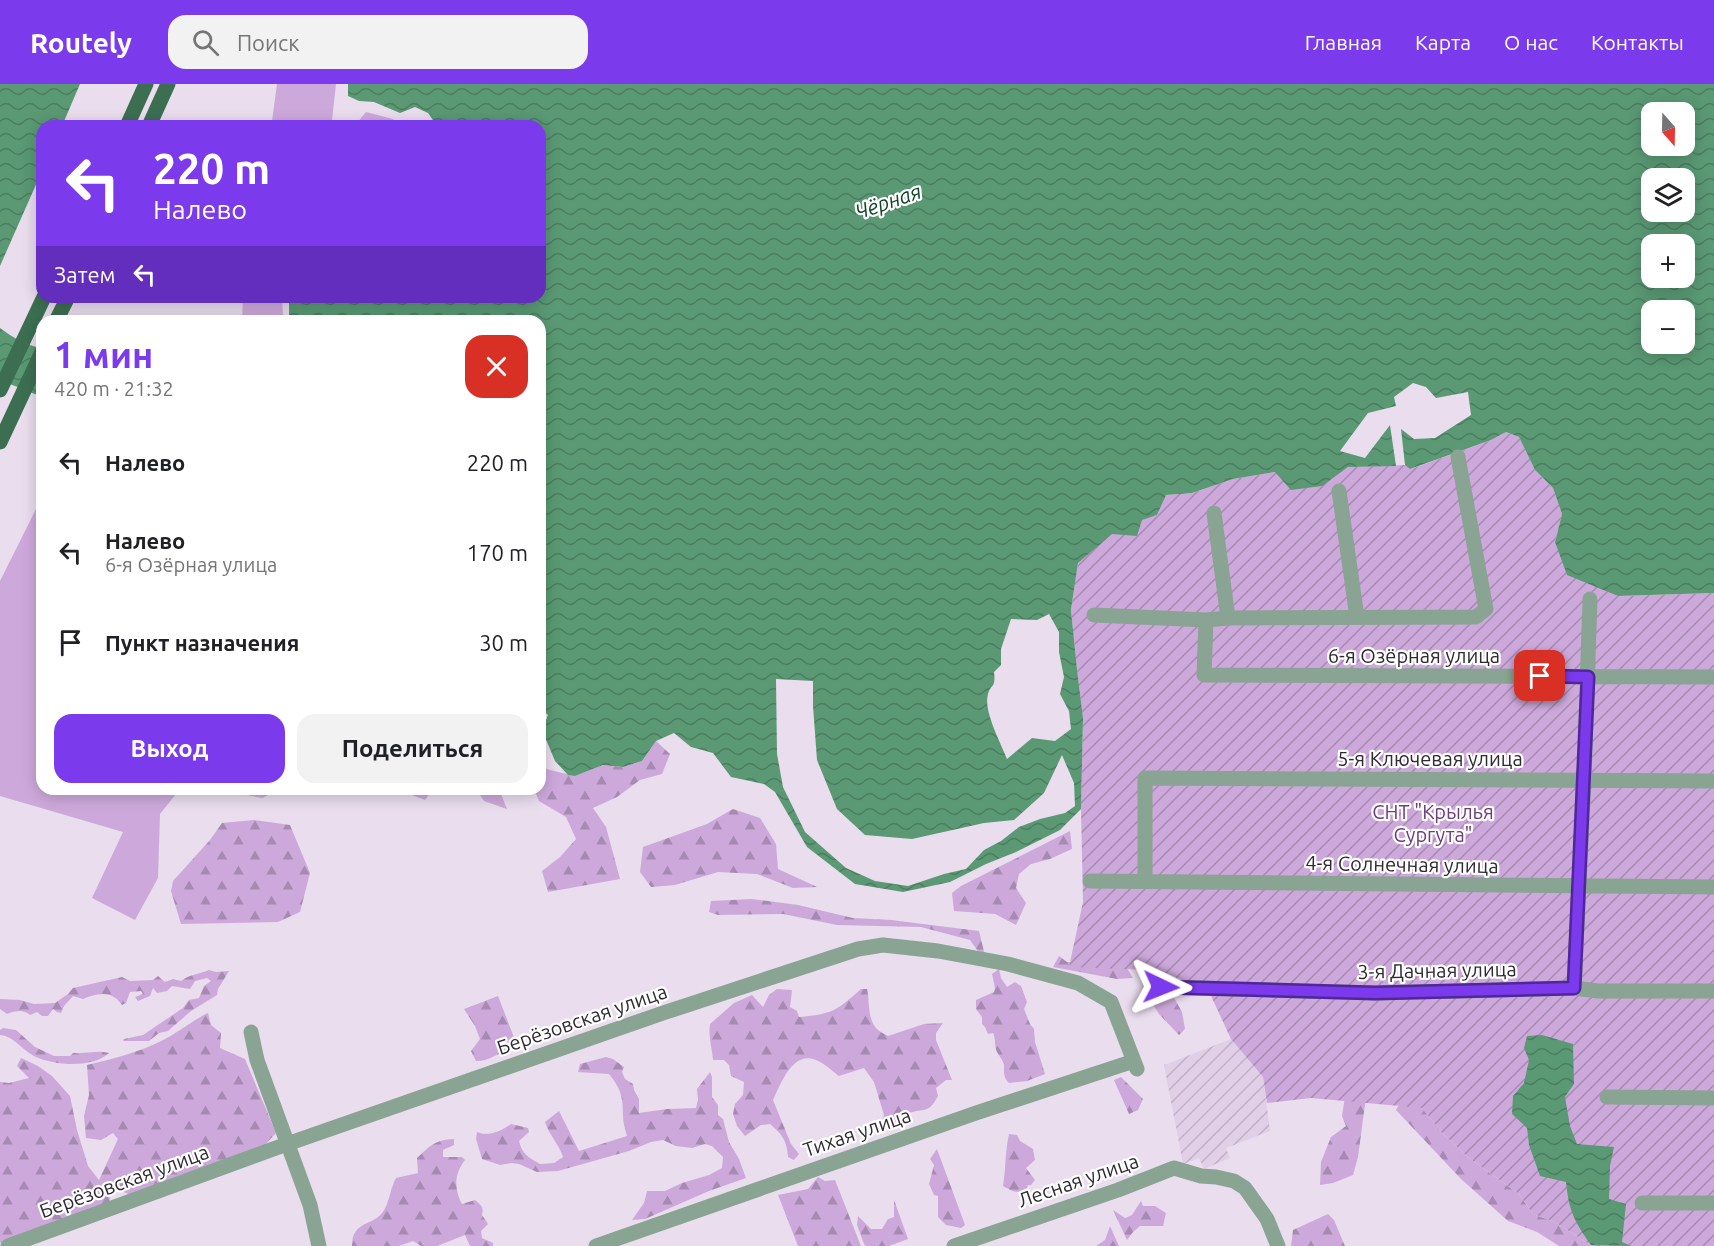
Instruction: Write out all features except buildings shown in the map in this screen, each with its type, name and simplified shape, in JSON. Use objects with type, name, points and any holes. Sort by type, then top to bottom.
[{"type":"main road","points":[[130,120],[146,84]]},
{"type":"main road","points":[[152,120],[168,84]]},
{"type":"main road","points":[[0,390],[41,303]]},
{"type":"main road","points":[[0,442],[36,365]]},
{"type":"street","points":[[1094,615],[1206,620],[1476,617],[1486,609],[1458,457]]},
{"type":"street","points":[[1339,491],[1357,617]]},
{"type":"street","points":[[1214,513],[1228,618]]},
{"type":"street","points":[[1574,988],[1590,599]]},
{"type":"street","name":"6-я Озёрная улица","points":[[1206,620],[1204,675],[1714,677]]},
{"type":"street","name":"5-я Ключевая улица","points":[[1145,882],[1145,778],[1714,781]]},
{"type":"street","name":"4-я Солнечная улица","points":[[1090,881],[1714,887]]},
{"type":"street","name":"Берёзовская улица","points":[[8,1246],[287,1144],[663,1012],[858,949],[883,945],[938,951],[1008,964],[1078,983],[1111,1002],[1135,1065]]},
{"type":"street","name":"3-я Дачная улица","points":[[1161,987],[1375,993],[1574,988],[1598,991],[1714,992]]},
{"type":"street","points":[[251,1032],[257,1060],[310,1205],[319,1246]]},
{"type":"street","name":"Тихая улица","points":[[596,1246],[965,1117],[1135,1065]]},
{"type":"street","points":[[1607,1097],[1714,1098]]},
{"type":"street","name":"Лесная улица","points":[[954,1246],[1118,1190],[1174,1168],[1201,1176],[1234,1181],[1245,1188],[1267,1219],[1278,1246]]},
{"type":"street","points":[[1642,1203],[1714,1203]]},
{"type":"shaded area","points":[[1231,1039],[1263,1077],[1270,1131],[1226,1148],[1230,1158],[1204,1169],[1199,1158],[1183,1164],[1164,1065]]},
{"type":"green space","points":[[277,84],[336,84],[332,120],[272,120]]},
{"type":"green space","points":[[366,112],[394,120],[359,120]]},
{"type":"green space","points":[[243,303],[282,303],[283,315],[242,315]]},
{"type":"green space","name":"CНТ \"Крылья Сургута\"","points":[[1506,432],[1519,437],[1535,470],[1553,488],[1562,514],[1555,542],[1618,596],[1714,593],[1714,1246],[1592,1246],[1555,1222],[1533,1214],[1519,1194],[1469,1158],[1443,1134],[1422,1108],[1311,1098],[1267,1103],[1263,1077],[1231,1039],[1206,985],[1177,983],[1149,970],[1069,967],[1083,902],[1081,809],[1083,718],[1071,610],[1078,563],[1112,533],[1142,519],[1157,515],[1165,495],[1192,493],[1233,479],[1275,472],[1339,472],[1348,467],[1405,465],[1411,469],[1491,440]]},
{"type":"green space","points":[[36,509],[36,795],[175,795],[160,814],[158,878],[135,920],[92,898],[123,832],[0,796],[0,581]]},
{"type":"green space","points":[[656,741],[670,754],[662,774],[640,780],[617,797],[593,808],[606,827],[620,879],[548,892],[542,871],[560,857],[576,839],[566,817],[539,801],[536,795],[546,795],[546,769],[575,776],[603,765],[623,767],[642,761]]},
{"type":"green space","points":[[247,795],[268,795],[262,798]]},
{"type":"green space","points":[[412,795],[429,795],[425,800]]},
{"type":"green space","points":[[480,795],[501,795],[507,809],[484,801]]},
{"type":"green space","points":[[733,809],[760,818],[776,844],[778,869],[817,887],[793,888],[757,874],[718,872],[675,885],[651,887],[640,872],[643,847],[707,824]]},
{"type":"green space","points":[[254,820],[290,825],[310,873],[300,912],[278,922],[181,924],[171,891],[173,881],[210,840],[222,823]]},
{"type":"green space","points":[[1070,831],[1072,849],[1050,859],[1031,864],[1019,874],[1016,888],[1026,903],[1016,925],[995,914],[954,911],[952,893],[961,886]]},
{"type":"green space","points":[[752,899],[798,905],[853,918],[891,920],[979,931],[987,964],[970,940],[921,927],[837,925],[783,914],[718,915],[709,912],[711,901]]},
{"type":"green space","points":[[1059,956],[1067,962],[1123,962],[1133,978],[1117,979],[1053,967]]},
{"type":"green space","points":[[999,969],[1001,978],[1007,987],[1015,982],[1021,986],[1027,1002],[1024,1009],[1034,1029],[1035,1042],[1045,1074],[1027,1081],[1009,1083],[1007,1081],[1003,1063],[996,1050],[993,1033],[988,1034],[982,1024],[982,1017],[976,1009],[976,1000],[994,992],[992,974]]},
{"type":"green space","points":[[209,970],[229,971],[217,995],[191,1011],[168,1031],[159,1033],[149,1041],[123,1041],[143,1035],[183,1008],[189,1000],[199,998],[204,986],[211,981],[207,978],[195,981],[190,989],[172,986],[167,991],[157,993],[153,988],[150,996],[138,1001],[135,997],[143,994],[141,991],[130,992],[126,1003],[122,1005],[114,997],[104,994],[83,999],[73,996],[61,1013],[53,1009],[48,1016],[42,1016],[37,1012],[30,1015],[22,1011],[7,1014],[0,1009],[0,999],[20,1000],[34,1004],[55,1003],[73,988],[122,977],[130,981],[153,980],[158,976],[165,982],[173,979],[181,981]]},
{"type":"green space","points":[[777,989],[792,990],[790,1007],[797,1011],[799,1017],[827,1013],[846,1002],[861,989],[867,989],[873,1024],[888,1036],[924,1024],[943,1023],[936,1033],[936,1040],[952,1080],[946,1080],[936,1088],[938,1096],[931,1107],[911,1112],[885,1129],[882,1122],[884,1115],[874,1082],[864,1068],[839,1076],[825,1065],[808,1058],[794,1064],[789,1070],[773,1100],[791,1144],[799,1154],[794,1160],[788,1157],[783,1138],[770,1124],[761,1125],[745,1136],[737,1126],[733,1114],[735,1104],[743,1095],[744,1082],[731,1076],[729,1065],[724,1060],[713,1060],[710,1024],[734,1003],[752,995],[763,1007],[769,995]]},
{"type":"green space","points":[[1154,995],[1173,996],[1182,1012],[1185,1029],[1179,1035],[1152,1003]]},
{"type":"green space","points":[[498,996],[515,1040],[516,1050],[476,1061],[471,1051],[480,1039],[464,1009]]},
{"type":"green space","points":[[208,1013],[211,1025],[221,1033],[220,1048],[245,1059],[276,1133],[263,1147],[131,1195],[109,1186],[110,1202],[0,1243],[0,1082],[9,1083],[29,1078],[17,1066],[21,1058],[52,1076],[70,1096],[88,1166],[99,1180],[118,1139],[113,1133],[101,1140],[86,1138],[84,1116],[89,1095],[87,1065],[150,1046]]},
{"type":"green space","points":[[3,1028],[16,1030],[35,1047],[54,1056],[70,1056],[73,1053],[109,1053],[102,1058],[84,1063],[64,1064],[44,1060],[36,1057],[10,1038],[0,1035],[0,1030]]},
{"type":"green space","points":[[606,1057],[624,1067],[622,1072],[625,1079],[633,1084],[639,1099],[639,1113],[696,1108],[697,1089],[710,1072],[712,1097],[718,1105],[718,1115],[723,1119],[729,1142],[746,1178],[709,1191],[645,1219],[632,1220],[644,1203],[647,1191],[665,1191],[709,1175],[722,1168],[723,1157],[712,1146],[705,1144],[692,1148],[676,1146],[663,1140],[558,1171],[537,1172],[519,1164],[500,1165],[482,1159],[476,1139],[477,1132],[486,1134],[511,1124],[528,1128],[529,1132],[519,1141],[526,1155],[540,1164],[554,1163],[563,1157],[545,1122],[559,1111],[579,1151],[627,1136],[620,1094],[609,1074],[578,1072],[580,1064]]},
{"type":"green space","points":[[1349,1070],[1366,1097],[1358,1157],[1353,1175],[1333,1183],[1320,1185],[1321,1162],[1331,1137],[1346,1126],[1342,1116]]},
{"type":"green space","points":[[1121,1077],[1143,1099],[1138,1110],[1129,1114],[1114,1080]]},
{"type":"green space","points":[[1406,1093],[1422,1108],[1443,1134],[1469,1158],[1519,1194],[1533,1214],[1555,1222],[1592,1246],[1559,1246],[1537,1232],[1508,1221],[1461,1179],[1396,1110]]},
{"type":"green space","points":[[1009,1134],[1017,1135],[1020,1141],[1033,1149],[1035,1160],[1026,1168],[1035,1180],[1028,1185],[1026,1190],[1019,1192],[1003,1186]]},
{"type":"green space","points":[[454,1139],[454,1145],[443,1150],[443,1157],[462,1157],[465,1160],[457,1176],[458,1193],[462,1204],[475,1200],[482,1206],[482,1215],[488,1224],[481,1231],[482,1238],[493,1243],[493,1246],[470,1246],[465,1235],[437,1246],[421,1246],[413,1241],[399,1246],[352,1246],[355,1232],[378,1217],[384,1210],[396,1178],[418,1173],[417,1158],[434,1144]]},
{"type":"green space","points":[[937,1149],[965,1225],[961,1228],[946,1225],[938,1217],[938,1196],[934,1195],[929,1184],[934,1165],[930,1159]]},
{"type":"green space","points":[[818,1177],[825,1181],[835,1180],[861,1246],[798,1246],[778,1195],[808,1189]]},
{"type":"green space","points":[[894,1200],[908,1239],[889,1246],[866,1246],[857,1225],[858,1216],[871,1229],[882,1229],[888,1219],[894,1217]]},
{"type":"green space","points":[[1141,1201],[1143,1206],[1155,1206],[1166,1213],[1163,1226],[1140,1226],[1127,1240],[1113,1210],[1125,1218],[1132,1215]]},
{"type":"green space","points":[[1328,1214],[1334,1220],[1345,1246],[1291,1246],[1293,1230]]},
{"type":"green space","points":[[1110,1226],[1119,1246],[1096,1246],[1105,1240]]},
{"type":"water","points":[[0,84],[80,84],[65,120],[36,120],[36,185],[0,266]]},
{"type":"water","name":"Чёрная","points":[[348,84],[1714,84],[1714,593],[1618,596],[1567,575],[1555,542],[1562,514],[1553,488],[1535,470],[1519,437],[1506,432],[1491,440],[1410,469],[1405,465],[1401,429],[1414,439],[1435,438],[1471,415],[1468,392],[1436,398],[1426,387],[1413,383],[1394,397],[1396,406],[1368,413],[1340,451],[1365,458],[1390,425],[1396,466],[1348,467],[1322,486],[1291,490],[1275,472],[1233,479],[1192,493],[1166,495],[1157,515],[1142,520],[1137,536],[1112,534],[1078,563],[1071,610],[1083,718],[1081,809],[1060,830],[950,882],[903,892],[855,884],[807,847],[775,792],[764,784],[731,777],[713,753],[691,747],[674,733],[656,741],[642,761],[623,767],[603,765],[575,776],[568,775],[555,761],[546,740],[548,715],[546,713],[546,315],[289,315],[289,303],[546,303],[546,120],[433,120],[428,113],[415,107],[400,113],[374,102],[359,101],[348,96]],"holes":[[[1049,614],[1059,632],[1059,652],[1064,677],[1060,694],[1069,711],[1071,729],[1055,741],[1032,738],[1007,759],[988,709],[988,694],[994,684],[994,672],[1001,665],[1001,649],[1011,619],[1037,620]],[[776,679],[813,681],[817,760],[837,809],[865,835],[912,839],[984,823],[1014,820],[1044,793],[1062,755],[1074,783],[1075,806],[1065,813],[1019,827],[1001,841],[984,850],[966,869],[908,886],[875,881],[846,868],[805,832],[783,787],[777,754]]]},
{"type":"water","points":[[0,328],[20,341],[36,346],[36,395],[0,380]]},
{"type":"water","points":[[1542,1035],[1573,1044],[1574,1084],[1565,1097],[1570,1126],[1577,1144],[1614,1147],[1610,1166],[1609,1199],[1626,1204],[1622,1242],[1631,1246],[1591,1245],[1573,1215],[1566,1182],[1540,1176],[1529,1145],[1527,1128],[1512,1114],[1513,1096],[1524,1083],[1529,1060],[1524,1048],[1527,1036]]},
{"type":"route","points":[[1161,987],[1375,993],[1574,988],[1588,677],[1540,676]]}]
